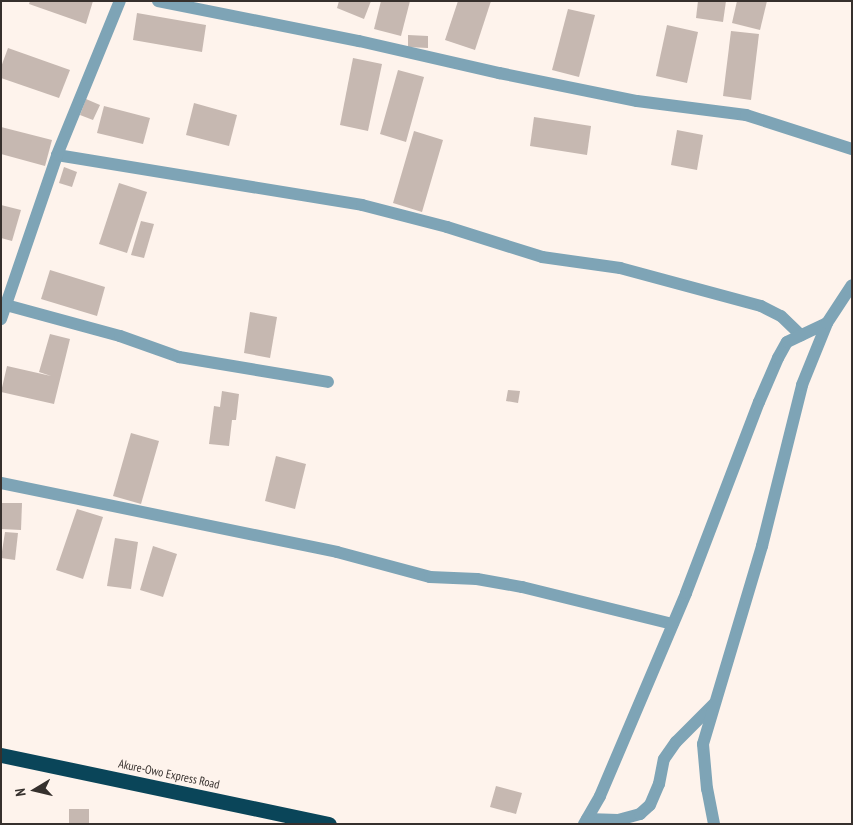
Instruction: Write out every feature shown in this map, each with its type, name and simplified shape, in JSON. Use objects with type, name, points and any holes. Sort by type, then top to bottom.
[{"type":"highway","name":"Akure-Owo Express Road","points":[[1,755],[329,824]]},
{"type":"street","points":[[1,319],[58,155],[120,1]]},
{"type":"street","points":[[158,1],[359,41],[499,73],[637,101],[746,115],[852,149]]},
{"type":"street","points":[[58,155],[362,205],[542,257],[620,268],[762,306],[781,316],[801,335]]},
{"type":"street","points":[[714,824],[707,789],[703,744],[762,546],[802,385],[827,323],[852,284]]},
{"type":"street","points":[[6,306],[120,336],[178,357],[328,382]]},
{"type":"street","points":[[586,821],[600,796],[673,624],[762,393],[787,342],[827,323]]},
{"type":"street","points":[[1,483],[336,552],[430,577],[477,579],[522,587],[673,624]]},
{"type":"street","points":[[586,821],[618,820],[640,814],[650,805],[664,759],[676,742],[716,702]]},
{"type":"building","points":[[30,1],[93,1],[86,24],[29,4]]},
{"type":"building","points":[[339,1],[371,1],[364,19],[337,8]]},
{"type":"building","points":[[381,1],[410,1],[401,36],[374,29]]},
{"type":"building","points":[[458,1],[491,1],[475,50],[445,40]]},
{"type":"building","points":[[698,1],[726,1],[723,22],[696,18]]},
{"type":"building","points":[[737,1],[767,1],[760,30],[732,23]]},
{"type":"building","points":[[568,9],[595,15],[579,77],[552,70]]},
{"type":"building","points":[[137,13],[206,25],[202,52],[133,40]]},
{"type":"building","points":[[667,25],[698,32],[687,83],[656,76]]},
{"type":"building","points":[[731,31],[759,34],[751,100],[723,96]]},
{"type":"building","points":[[408,35],[428,36],[428,48],[408,47]]},
{"type":"building","points":[[8,48],[70,70],[59,98],[1,78],[1,67]]},
{"type":"building","points":[[353,58],[382,64],[368,131],[340,125]]},
{"type":"building","points":[[398,70],[424,77],[406,142],[380,134]]},
{"type":"building","points":[[86,99],[100,105],[93,120],[80,115]]},
{"type":"building","points":[[194,103],[237,115],[229,146],[186,135]]},
{"type":"building","points":[[104,106],[150,118],[143,144],[97,133]]},
{"type":"building","points":[[534,117],[591,126],[587,155],[530,146]]},
{"type":"building","points":[[1,127],[52,140],[45,166],[1,154]]},
{"type":"building","points":[[677,130],[703,135],[697,170],[671,165]]},
{"type":"building","points":[[414,131],[443,140],[422,212],[393,203]]},
{"type":"building","points":[[64,167],[77,172],[72,187],[59,183]]},
{"type":"building","points":[[119,183],[147,192],[127,253],[99,244]]},
{"type":"building","points":[[1,205],[21,210],[12,241],[1,238]]},
{"type":"building","points":[[141,221],[154,224],[144,258],[131,255]]},
{"type":"building","points":[[50,270],[105,287],[97,316],[41,299]]},
{"type":"building","points":[[250,312],[277,317],[270,358],[244,353]]},
{"type":"building","points":[[50,334],[70,339],[54,404],[1,392],[7,366],[51,376],[39,372]]},
{"type":"building","points":[[508,390],[520,391],[518,403],[506,401]]},
{"type":"building","points":[[222,391],[239,394],[236,420],[232,420],[229,446],[209,444],[214,406],[220,407]]},
{"type":"building","points":[[131,433],[159,441],[141,504],[113,496]]},
{"type":"building","points":[[276,456],[306,464],[295,509],[265,501]]},
{"type":"building","points":[[1,503],[22,503],[21,530],[1,529]]},
{"type":"building","points":[[77,509],[103,517],[83,579],[56,570]]},
{"type":"building","points":[[5,532],[18,533],[15,560],[1,558]]},
{"type":"building","points":[[115,538],[138,542],[131,589],[107,586]]},
{"type":"building","points":[[153,546],[177,554],[163,597],[140,590]]},
{"type":"building","points":[[496,786],[522,793],[516,814],[490,807]]},
{"type":"building","points":[[69,809],[89,809],[89,824],[69,824]]}]
